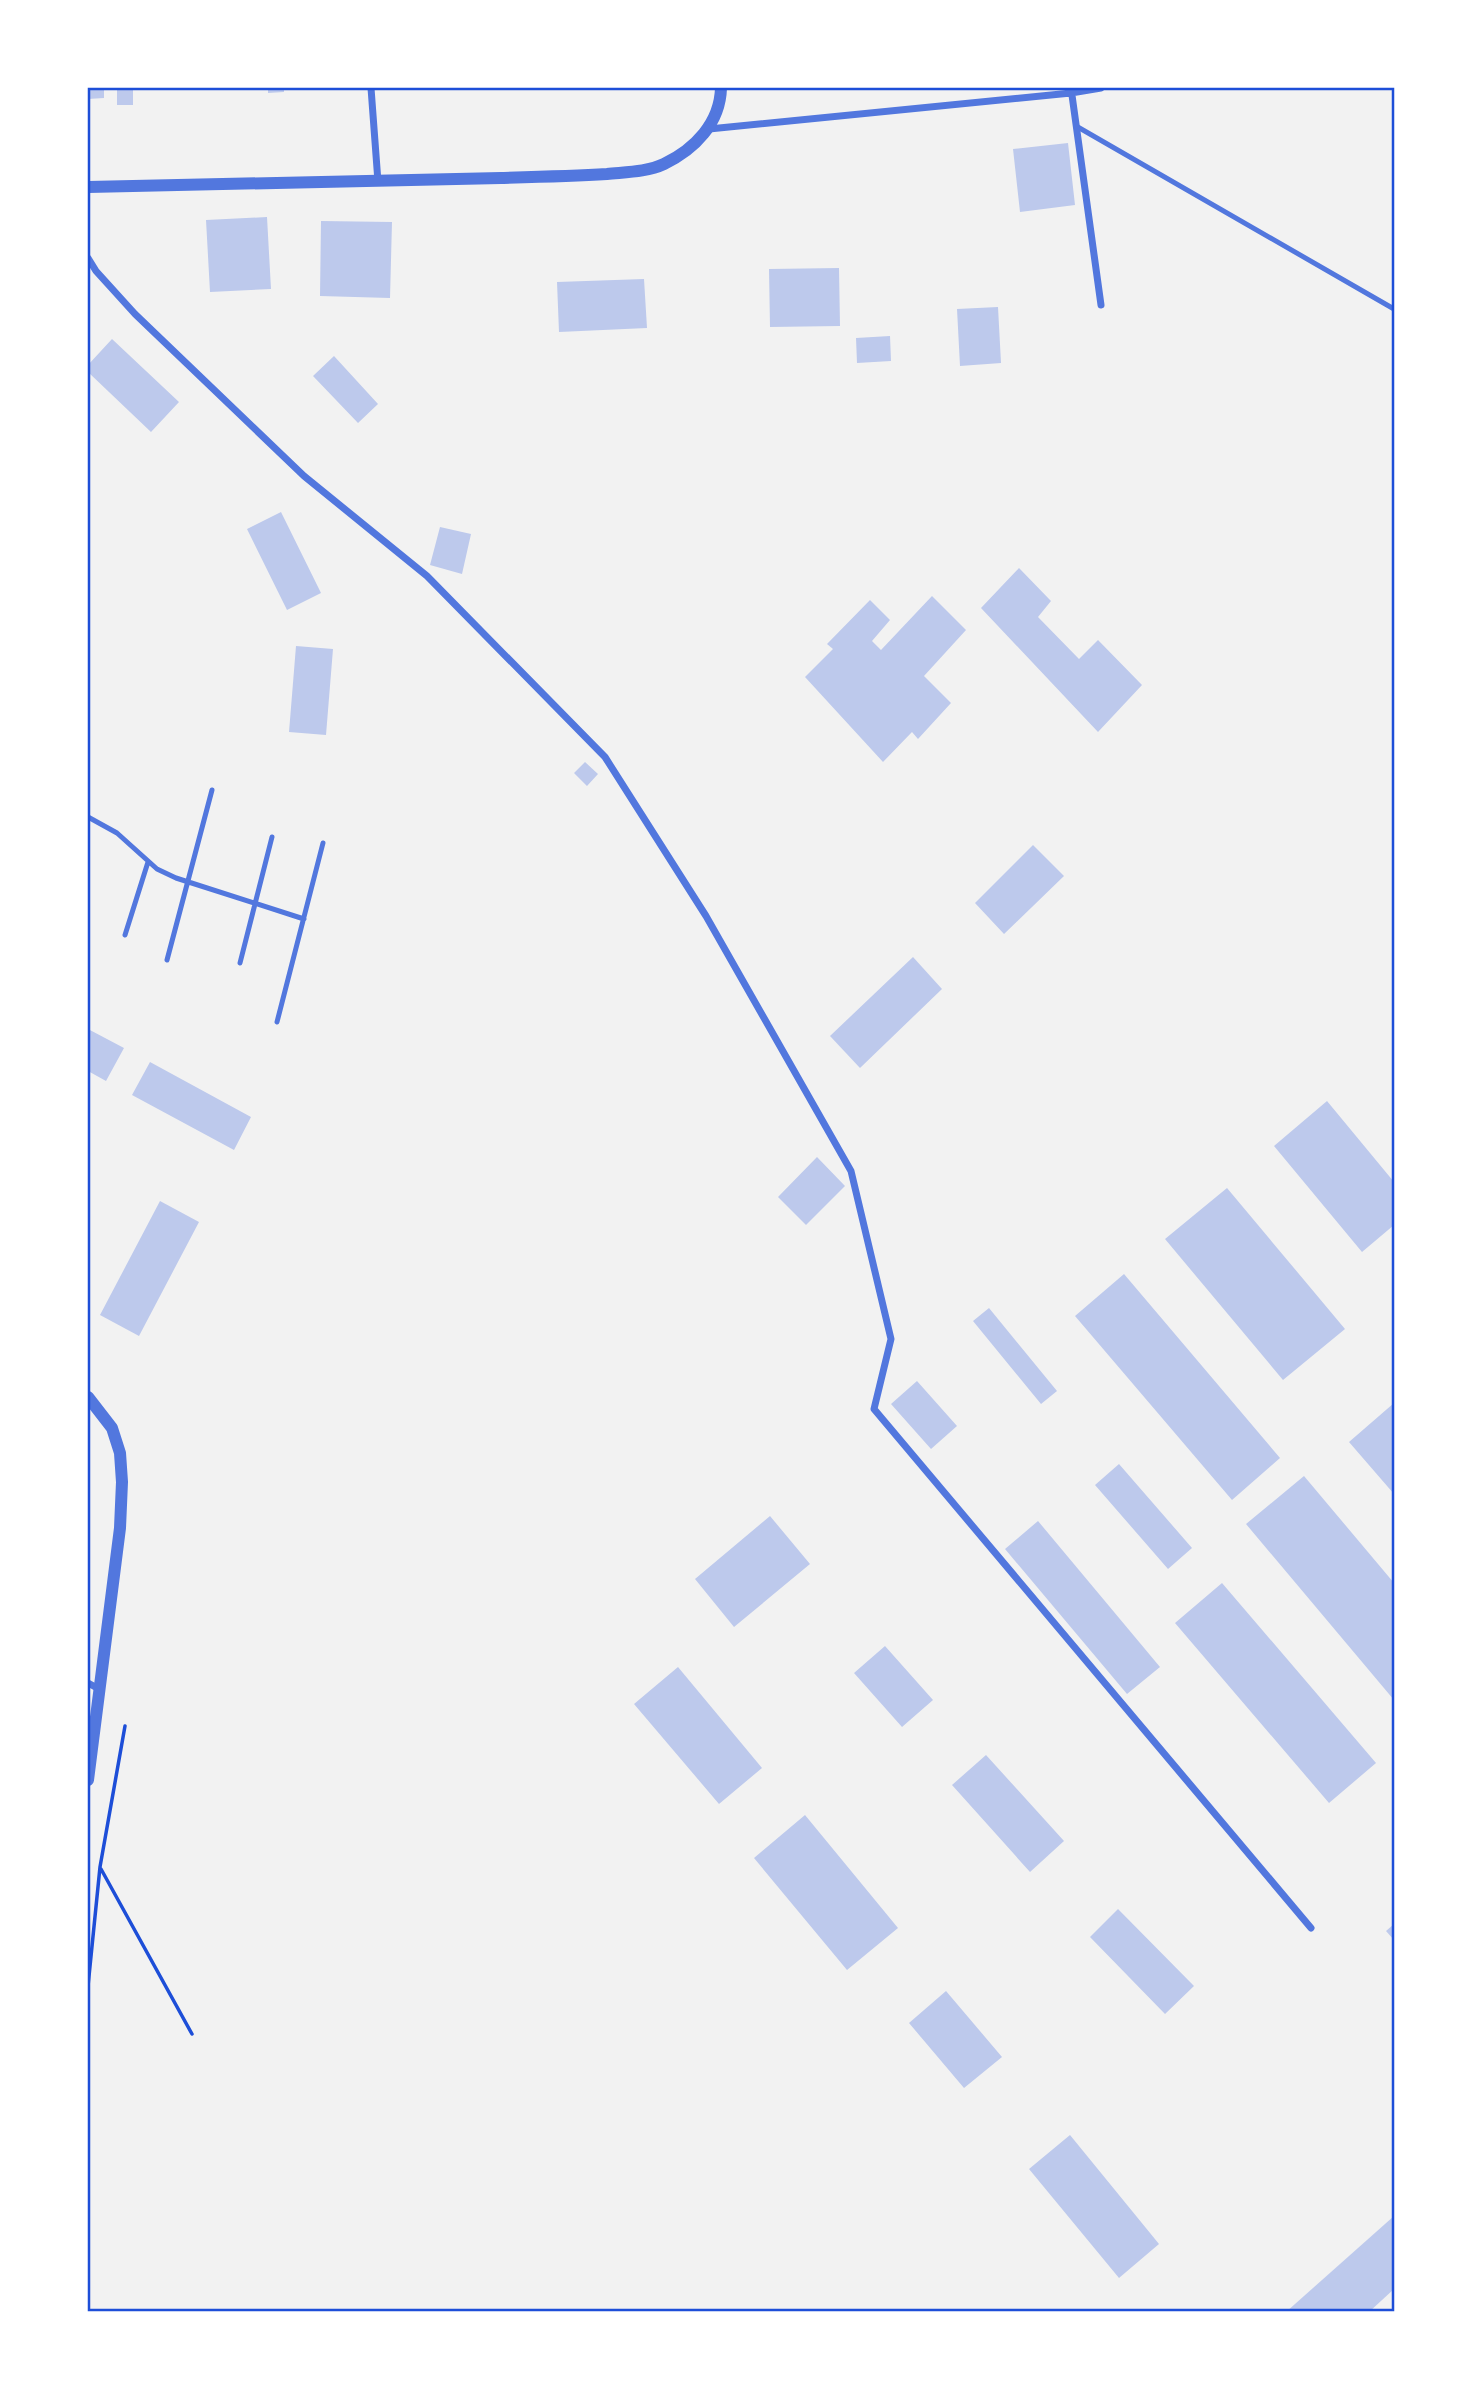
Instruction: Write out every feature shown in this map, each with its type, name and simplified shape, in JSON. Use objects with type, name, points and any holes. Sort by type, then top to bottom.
[{"type":"street","points":[[371,88],[378,182]]},
{"type":"street","points":[[88,187],[378,182],[634,172],[662,165],[690,149],[709,129],[721,88]]},
{"type":"street","points":[[709,129],[1101,88]]},
{"type":"street","points":[[1071,90],[1101,305]]},
{"type":"street","points":[[88,258],[96,271],[135,314],[304,476],[427,576],[605,757],[706,916],[851,1171],[891,1339],[874,1409],[1311,1928]]},
{"type":"street","points":[[88,1398],[113,1428],[120,1453],[122,1482],[120,1528],[93,1686],[88,1780]]},
{"type":"lane","points":[[1076,126],[1395,309]]},
{"type":"lane","points":[[167,960],[212,790]]},
{"type":"lane","points":[[88,817],[117,834],[157,869],[304,919]]},
{"type":"lane","points":[[240,963],[272,837]]},
{"type":"lane","points":[[277,1022],[323,843]]},
{"type":"lane","points":[[125,935],[148,862]]},
{"type":"path","points":[[88,1986],[100,1867],[125,1726]]},
{"type":"path","points":[[100,1867],[192,2034]]},
{"type":"building","points":[[88,88],[104,88],[104,98],[88,99]]},
{"type":"building","points":[[117,88],[133,88],[133,105],[117,105]]},
{"type":"building","points":[[268,88],[284,88],[284,92],[268,93]]},
{"type":"building","points":[[1068,143],[1075,205],[1020,212],[1013,149]]},
{"type":"building","points":[[267,217],[271,289],[210,292],[206,220]]},
{"type":"building","points":[[321,221],[392,222],[390,298],[320,296]]},
{"type":"building","points":[[839,268],[840,326],[770,327],[769,269]]},
{"type":"building","points":[[644,279],[647,328],[559,332],[557,282]]},
{"type":"building","points":[[998,307],[1001,363],[960,366],[957,309]]},
{"type":"building","points":[[890,336],[891,361],[857,363],[856,338]]},
{"type":"building","points":[[112,339],[179,402],[151,432],[88,372],[88,365]]},
{"type":"building","points":[[334,356],[378,404],[358,423],[313,376]]},
{"type":"building","points":[[281,512],[321,593],[287,610],[247,529]]},
{"type":"building","points":[[440,527],[471,534],[462,574],[430,565]]},
{"type":"building","points":[[1019,568],[1051,601],[1038,617],[1079,659],[1098,640],[1142,685],[1098,732],[981,608]]},
{"type":"building","points":[[932,596],[966,630],[924,676],[951,703],[918,739],[912,732],[883,762],[805,677],[833,649],[827,644],[870,600],[890,620],[872,641],[881,650]]},
{"type":"building","points":[[296,646],[333,649],[326,735],[289,732]]},
{"type":"building","points":[[585,762],[598,774],[587,786],[574,773]]},
{"type":"building","points":[[1033,845],[1064,876],[1004,934],[975,903]]},
{"type":"building","points":[[913,957],[942,989],[860,1068],[830,1036]]},
{"type":"building","points":[[88,1029],[124,1048],[106,1081],[88,1071]]},
{"type":"building","points":[[150,1062],[251,1117],[234,1150],[132,1095]]},
{"type":"building","points":[[1327,1101],[1394,1182],[1394,1225],[1362,1252],[1274,1146]]},
{"type":"building","points":[[817,1157],[845,1186],[806,1225],[778,1197]]},
{"type":"building","points":[[1227,1188],[1345,1329],[1283,1380],[1165,1239]]},
{"type":"building","points":[[160,1201],[199,1222],[139,1336],[100,1315]]},
{"type":"building","points":[[1124,1274],[1280,1458],[1232,1500],[1075,1316]]},
{"type":"building","points":[[989,1308],[1057,1391],[1041,1404],[973,1321]]},
{"type":"building","points":[[917,1381],[957,1426],[931,1449],[891,1404]]},
{"type":"building","points":[[1394,1403],[1394,1494],[1349,1442]]},
{"type":"building","points":[[1119,1464],[1192,1548],[1168,1569],[1095,1485]]},
{"type":"building","points":[[1304,1476],[1394,1583],[1394,1700],[1246,1524]]},
{"type":"building","points":[[770,1516],[810,1564],[734,1627],[695,1579]]},
{"type":"building","points":[[1038,1521],[1160,1667],[1127,1694],[1005,1549]]},
{"type":"building","points":[[1222,1583],[1376,1763],[1329,1803],[1175,1623]]},
{"type":"building","points":[[885,1646],[933,1700],[902,1727],[854,1673]]},
{"type":"building","points":[[678,1667],[762,1768],[719,1804],[634,1704]]},
{"type":"building","points":[[986,1755],[1064,1841],[1030,1872],[952,1785]]},
{"type":"building","points":[[805,1815],[898,1928],[847,1970],[754,1858]]},
{"type":"building","points":[[1118,1909],[1194,1986],[1165,2014],[1090,1937]]},
{"type":"building","points":[[1394,1924],[1394,1940],[1386,1931]]},
{"type":"building","points":[[946,1991],[1002,2057],[964,2088],[909,2023]]},
{"type":"building","points":[[1070,2135],[1159,2244],[1119,2278],[1029,2169]]},
{"type":"building","points":[[1394,2216],[1394,2289],[1369,2312],[1286,2312]]}]
